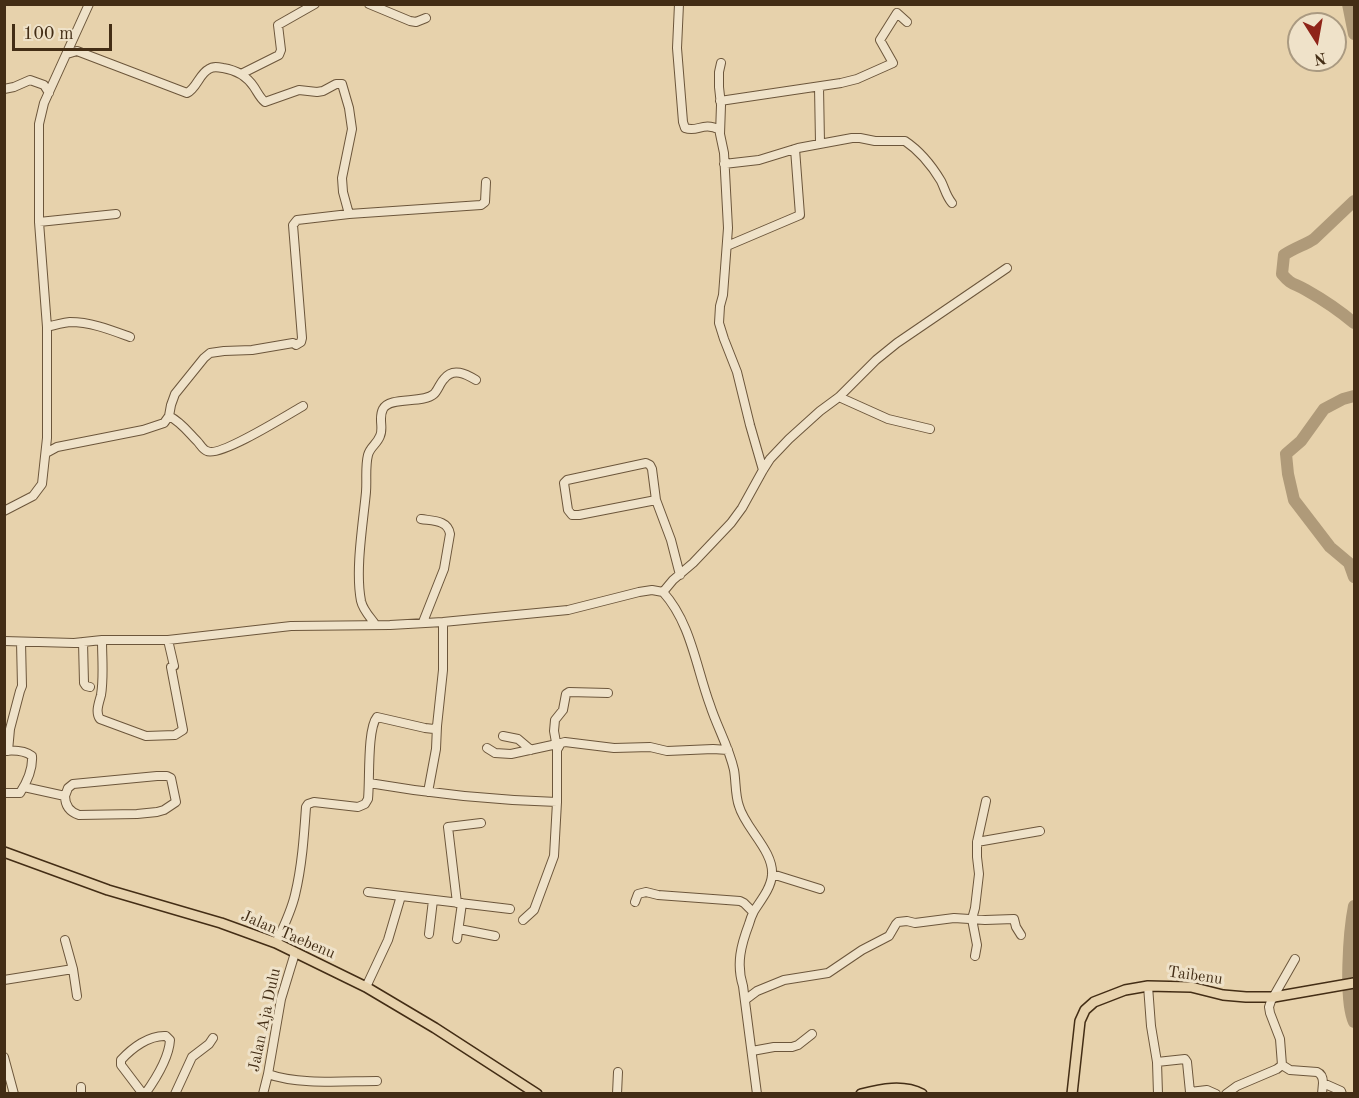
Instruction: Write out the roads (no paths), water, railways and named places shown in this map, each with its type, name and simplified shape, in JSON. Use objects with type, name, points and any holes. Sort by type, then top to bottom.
[{"type":"main road","name":"Jalan Taebenu","points":[[4,852],[108,890],[221,923],[276,943],[366,987],[435,1028],[537,1094]]},
{"type":"main road","name":"Taibenu","points":[[1072,1094],[1083,1014],[1094,1002],[1125,990],[1149,986],[1191,987],[1246,998],[1274,997],[1354,984]]},
{"type":"main road","points":[[861,1094],[896,1088],[922,1094]]},
{"type":"street","points":[[4,511],[33,496],[42,483],[46,453],[47,327],[39,222],[38,136],[41,113],[88,4]]},
{"type":"street","points":[[241,74],[279,56],[281,50],[278,26],[315,4]]},
{"type":"street","points":[[369,4],[410,21],[416,22],[426,18]]},
{"type":"street","points":[[678,4],[677,48],[683,123],[685,128],[691,130],[705,126],[713,126],[720,130]]},
{"type":"street","points":[[720,101],[819,87],[857,79],[893,63],[880,40],[897,13],[908,22]]},
{"type":"street","points":[[67,54],[77,51],[187,93],[211,67],[224,68],[241,74],[265,102],[299,90],[317,92],[336,84],[342,84],[352,129],[342,178],[349,214]]},
{"type":"street","points":[[721,63],[718,87],[728,228],[719,323],[737,372],[763,470]]},
{"type":"street","points":[[4,89],[30,80],[44,85],[49,93]]},
{"type":"street","points":[[819,87],[820,143]]},
{"type":"street","points":[[724,164],[759,160],[820,143],[852,138],[905,141],[927,160],[952,203]]},
{"type":"street","points":[[727,246],[800,215],[795,149]]},
{"type":"street","points":[[46,453],[57,447],[164,423],[170,416],[175,394],[210,353],[252,350],[293,343],[296,345],[301,342],[293,225],[297,220],[481,205],[485,202],[486,182]]},
{"type":"street","points":[[39,222],[116,214]]},
{"type":"street","points":[[663,592],[737,515],[770,459],[789,439],[839,397],[876,360],[897,343],[1007,268]]},
{"type":"street","points":[[47,327],[69,322],[86,324],[130,337]]},
{"type":"street","points":[[375,624],[363,608],[359,579],[368,454],[380,437],[382,410],[399,401],[432,396],[449,374],[460,372],[476,380]]},
{"type":"street","points":[[839,397],[888,419],[930,429]]},
{"type":"street","points":[[170,416],[211,453],[238,442],[303,406]]},
{"type":"street","points":[[656,500],[572,515],[568,510],[564,483],[567,480],[648,463],[652,469],[656,500],[671,540],[680,575]]},
{"type":"street","points":[[421,519],[444,523],[449,528],[450,534],[444,569],[423,622]]},
{"type":"street","points":[[4,641],[49,643],[168,640],[291,626],[443,622],[568,610],[639,592],[652,590],[663,592],[676,612],[691,644],[704,688],[734,769],[739,807],[756,837],[764,846],[771,864],[771,882],[760,904],[753,912],[744,936],[739,961],[757,1094]]},
{"type":"street","points":[[428,792],[436,749],[443,670],[443,622]]},
{"type":"street","points":[[102,640],[103,671],[98,717],[146,736],[175,735],[183,730],[168,640]]},
{"type":"street","points":[[4,793],[19,794],[31,770],[32,756],[21,751],[6,751],[22,686],[21,642]]},
{"type":"street","points":[[83,642],[84,683],[90,687]]},
{"type":"street","points":[[523,920],[534,910],[552,865],[555,848],[557,746],[555,720],[563,710],[566,694],[569,692],[608,693]]},
{"type":"street","points":[[276,943],[295,895],[308,804],[314,802],[358,807],[368,802],[370,739],[373,723],[377,717],[425,728],[434,729],[437,726]]},
{"type":"street","points":[[503,736],[518,739],[531,750]]},
{"type":"street","points":[[487,748],[502,754],[557,746],[566,742],[614,748],[650,747],[667,751],[728,750]]},
{"type":"street","points":[[167,776],[171,778],[176,802],[165,810],[157,812],[78,815],[70,811],[65,796],[68,788],[73,784],[167,776]]},
{"type":"street","points":[[369,783],[503,800],[556,802]]},
{"type":"street","points":[[24,787],[65,796]]},
{"type":"street","points":[[975,956],[977,945],[972,919],[979,874],[976,857],[986,801]]},
{"type":"street","points":[[458,939],[460,903],[448,827],[481,823]]},
{"type":"street","points":[[977,843],[1040,831]]},
{"type":"street","points":[[772,874],[820,889]]},
{"type":"street","points":[[368,892],[510,909]]},
{"type":"street","points":[[635,902],[638,894],[646,892],[658,895],[740,901],[753,912]]},
{"type":"street","points":[[366,987],[388,940],[400,896]]},
{"type":"street","points":[[429,934],[434,900]]},
{"type":"street","points":[[745,1000],[757,991],[784,980],[828,973],[862,950],[889,936],[898,922],[915,923],[954,918],[1014,919],[1021,935]]},
{"type":"street","points":[[459,929],[495,936]]},
{"type":"street","points":[[65,940],[77,996]]},
{"type":"street","name":"Jalan Aja Dulu","points":[[263,1094],[280,999],[295,953]]},
{"type":"street","points":[[1282,1065],[1280,1039],[1269,1007],[1295,959]]},
{"type":"street","points":[[4,980],[73,969]]},
{"type":"street","points":[[1149,986],[1158,1094]]},
{"type":"street","points":[[752,1050],[792,1047],[812,1034]]},
{"type":"street","points":[[166,1036],[170,1040],[169,1048],[154,1082],[144,1094],[121,1065],[121,1060],[144,1042],[166,1036]]},
{"type":"street","points":[[175,1094],[192,1057],[213,1038]]},
{"type":"street","points":[[4,1057],[14,1094]]},
{"type":"street","points":[[1157,1062],[1189,1058],[1187,1062],[1190,1093],[1207,1090],[1216,1094]]},
{"type":"street","points":[[1282,1065],[1290,1070],[1320,1073],[1323,1078],[1322,1094]]},
{"type":"street","points":[[1226,1094],[1237,1086],[1282,1065]]},
{"type":"street","points":[[616,1094],[618,1072]]},
{"type":"street","points":[[268,1074],[278,1078],[305,1081],[377,1081]]},
{"type":"street","points":[[1323,1083],[1341,1091],[1342,1094]]},
{"type":"waterway","points":[[1348,4],[1354,34]]},
{"type":"waterway","points":[[1354,201],[1314,239],[1284,255],[1282,274],[1290,282],[1325,301],[1354,323]]},
{"type":"waterway","points":[[1354,396],[1324,409],[1301,441],[1286,454],[1294,500],[1330,547],[1349,563],[1354,577]]},
{"type":"waterway","points":[[1354,906],[1350,932],[1348,982],[1354,1022]]}]
